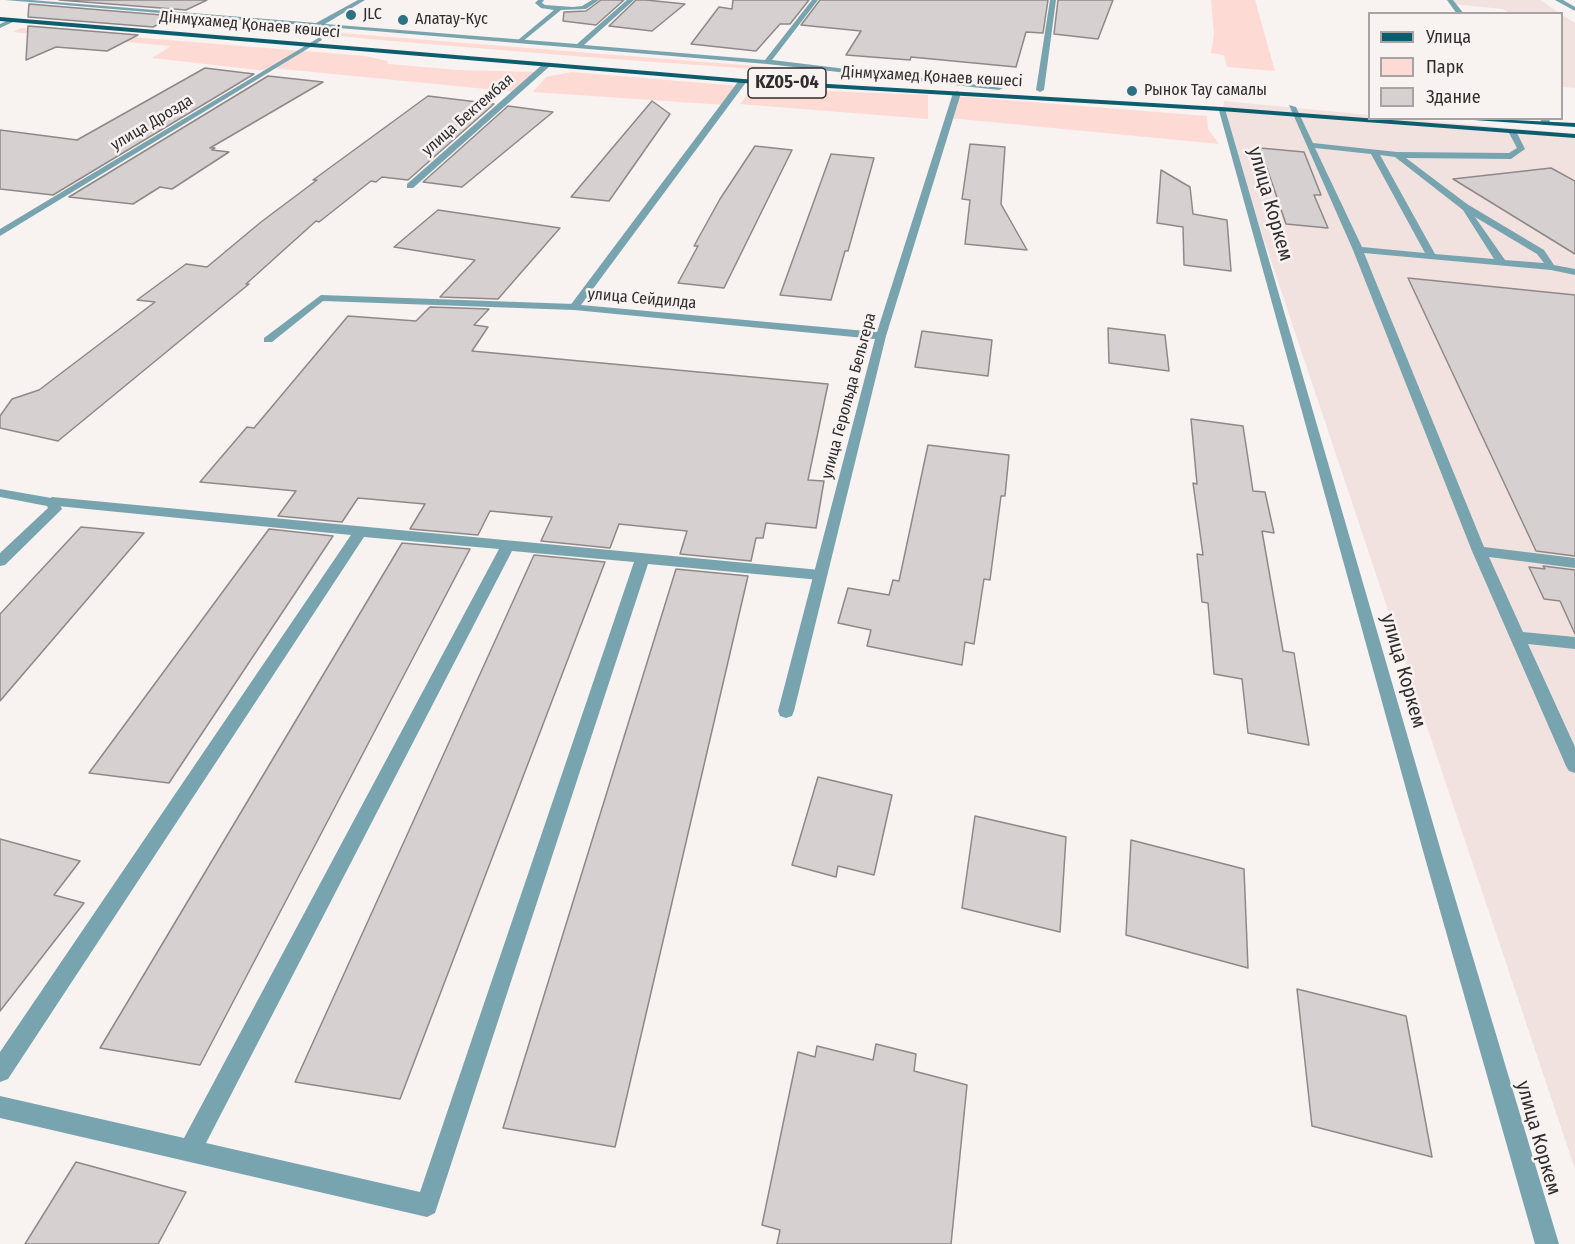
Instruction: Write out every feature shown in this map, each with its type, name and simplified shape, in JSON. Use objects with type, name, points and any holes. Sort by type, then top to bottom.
[{"type":"main road","name":"Дінмұхамед Қонаев көшесі","points":[[86,17],[650,68],[999,88],[1040,86],[1368,118]]},
{"type":"main road","name":"Дінмұхамед Қонаев көшесі","points":[[0,19],[743,81],[1221,109],[1368,112]]},
{"type":"main road","name":"Дінмұхамед Қонаев көшесі","points":[[1384,120],[1513,133],[1575,136]]},
{"type":"main road","points":[[1521,120],[1575,125]]},
{"type":"street","points":[[8,0],[767,62],[999,88]]},
{"type":"street","points":[[53,4],[63,0]]},
{"type":"street","points":[[318,26],[362,0]]},
{"type":"street","points":[[541,0],[539,5],[559,9],[584,8],[596,0]]},
{"type":"street","points":[[579,46],[631,0]]},
{"type":"street","points":[[767,62],[815,0]]},
{"type":"street","points":[[1040,86],[1053,0]]},
{"type":"street","points":[[1450,0],[1459,12]]},
{"type":"street","points":[[1558,0],[1575,9]]},
{"type":"street","points":[[520,41],[559,9]]},
{"type":"street","points":[[0,26],[13,20]]},
{"type":"street","name":"улица Дрозда","points":[[0,232],[320,39]]},
{"type":"street","name":"улица Бектембая","points":[[410,186],[546,66]]},
{"type":"street","name":"улица Сейдилда","points":[[574,307],[743,81]]},
{"type":"street","name":"улица Герольда Бельгера","points":[[786,711],[881,336],[957,93]]},
{"type":"street","name":"улица Коркем","points":[[1221,109],[1547,1244]]},
{"type":"street","points":[[1294,111],[1358,250],[1479,551],[1575,766]]},
{"type":"street","points":[[1310,145],[1397,155],[1511,156],[1521,149],[1513,133]]},
{"type":"street","points":[[1374,153],[1432,257]]},
{"type":"street","points":[[1397,155],[1464,206],[1541,252],[1551,267]]},
{"type":"street","points":[[1464,206],[1502,263]]},
{"type":"street","points":[[1358,250],[1551,267],[1575,272]]},
{"type":"street","points":[[268,340],[321,298],[574,307]]},
{"type":"street","name":"улица Сейдилда","points":[[574,307],[881,336]]},
{"type":"street","points":[[0,493],[52,502],[820,575]]},
{"type":"street","points":[[0,561],[49,516],[55,509],[52,502]]},
{"type":"street","points":[[0,1071],[362,531]]},
{"type":"street","points":[[190,1150],[508,545]]},
{"type":"street","points":[[1479,551],[1575,563]]},
{"type":"street","points":[[0,1107],[427,1205],[643,558]]},
{"type":"street","points":[[1517,637],[1575,643]]},
{"type":"shaded area","points":[[1451,0],[1541,0],[1558,12],[1508,12],[1502,9],[1454,4]]},
{"type":"shaded area","points":[[1563,16],[1575,23],[1575,88],[1563,87]]},
{"type":"shaded area","points":[[1224,101],[1368,115],[1368,120],[1421,120],[1575,134],[1575,1169],[1222,114]]},
{"type":"green space","points":[[1211,0],[1255,0],[1275,71],[1227,67],[1224,55],[1211,53],[1214,34]]},
{"type":"green space","points":[[254,26],[783,68],[781,71],[586,57],[368,39]]},
{"type":"green space","points":[[21,28],[365,56],[387,61],[388,64],[458,70],[539,72],[517,92],[272,68],[267,71],[152,58],[171,46],[13,32]]},
{"type":"green space","points":[[572,72],[739,86],[725,105],[533,92],[546,77]]},
{"type":"green space","points":[[753,88],[928,95],[928,119],[740,104]]},
{"type":"green space","points":[[956,96],[1207,116],[1208,129],[1219,144],[949,118]]},
{"type":"building","points":[[59,0],[207,0],[186,10]]},
{"type":"building","points":[[601,0],[624,0],[596,25],[563,21],[564,12],[586,11]]},
{"type":"building","points":[[636,0],[685,4],[652,31],[609,26]]},
{"type":"building","points":[[733,0],[809,0],[790,24],[780,24],[756,51],[691,44],[719,7],[732,9]]},
{"type":"building","points":[[820,0],[1048,0],[1043,33],[1026,32],[1016,67],[911,57],[910,60],[846,55],[861,31],[801,25]]},
{"type":"building","points":[[1058,0],[1113,0],[1098,39],[1054,34]]},
{"type":"building","points":[[29,4],[174,16],[153,27],[28,17]]},
{"type":"building","points":[[28,26],[138,35],[107,51],[56,47],[26,60]]},
{"type":"building","points":[[205,68],[254,74],[53,195],[0,189],[0,130],[77,140]]},
{"type":"building","points":[[268,76],[323,82],[210,148],[229,152],[172,189],[160,187],[133,204],[69,197]]},
{"type":"building","points":[[428,96],[494,104],[408,180],[382,177],[376,182],[371,181],[319,222],[316,221],[246,284],[249,284],[58,441],[0,428],[0,416],[12,399],[39,390],[155,302],[137,300],[186,264],[207,267],[317,180],[313,180]]},
{"type":"building","points":[[652,101],[670,114],[609,201],[571,197]]},
{"type":"building","points":[[508,106],[553,112],[462,187],[423,182]]},
{"type":"building","points":[[970,144],[1005,147],[1001,204],[1027,250],[965,244],[970,200],[962,199]]},
{"type":"building","points":[[755,146],[792,150],[724,288],[678,283],[698,246],[694,246],[720,199]]},
{"type":"building","points":[[1260,148],[1304,152],[1321,195],[1314,195],[1328,228],[1286,224]]},
{"type":"building","points":[[831,154],[874,158],[848,251],[845,251],[831,300],[780,295]]},
{"type":"building","points":[[1551,168],[1575,181],[1575,254],[1453,179]]},
{"type":"building","points":[[1161,170],[1190,187],[1193,214],[1227,220],[1231,271],[1184,265],[1183,227],[1157,223]]},
{"type":"building","points":[[438,210],[560,228],[498,299],[440,297],[475,260],[394,247]]},
{"type":"building","points":[[1408,278],[1575,295],[1575,556],[1536,551]]},
{"type":"building","points":[[430,307],[489,309],[474,325],[488,327],[472,351],[828,384],[808,480],[824,481],[816,528],[766,523],[763,538],[756,538],[751,561],[680,554],[687,531],[619,524],[610,548],[541,541],[552,517],[490,511],[478,535],[410,529],[425,504],[358,498],[342,522],[278,516],[296,491],[200,482],[247,427],[254,428],[348,316],[416,321]]},
{"type":"building","points":[[1108,328],[1165,335],[1169,371],[1109,363]]},
{"type":"building","points":[[922,331],[992,340],[988,376],[915,367]]},
{"type":"building","points":[[1191,419],[1243,426],[1253,491],[1265,492],[1274,533],[1262,531],[1283,651],[1294,653],[1309,745],[1248,733],[1242,679],[1214,674],[1208,603],[1202,602],[1197,554],[1203,555],[1193,483],[1197,484]]},
{"type":"building","points":[[928,445],[1009,455],[1005,496],[1001,496],[990,580],[984,579],[974,644],[965,642],[962,665],[867,646],[871,630],[838,623],[848,588],[889,595],[893,580],[899,581]]},
{"type":"building","points":[[81,527],[144,533],[0,701],[0,614]]},
{"type":"building","points":[[269,529],[333,536],[169,783],[89,773]]},
{"type":"building","points":[[402,543],[470,549],[200,1065],[100,1048]]},
{"type":"building","points":[[534,555],[605,562],[400,1099],[295,1082]]},
{"type":"building","points":[[1543,566],[1575,570],[1575,634],[1560,601],[1544,599],[1529,567],[1545,569]]},
{"type":"building","points":[[676,569],[748,576],[615,1147],[503,1128]]},
{"type":"building","points":[[818,777],[892,795],[874,875],[838,866],[836,877],[792,865]]},
{"type":"building","points":[[975,816],[1066,837],[1060,932],[962,908]]},
{"type":"building","points":[[0,839],[80,861],[54,895],[84,903],[0,1011]]},
{"type":"building","points":[[1131,840],[1244,869],[1248,968],[1126,935]]},
{"type":"building","points":[[1297,989],[1406,1016],[1432,1157],[1312,1126]]},
{"type":"building","points":[[876,1044],[916,1054],[914,1071],[967,1085],[951,1244],[777,1244],[780,1230],[762,1225],[798,1052],[815,1057],[817,1046],[873,1060]]},
{"type":"building","points":[[76,1162],[186,1192],[158,1244],[25,1244]]},
{"type":"place","name":"JLC","points":[[351,15]]},
{"type":"place","name":"Алатау-Кус","points":[[403,20]]},
{"type":"place","name":"Рынок Тау самалы","points":[[1132,91]]}]
